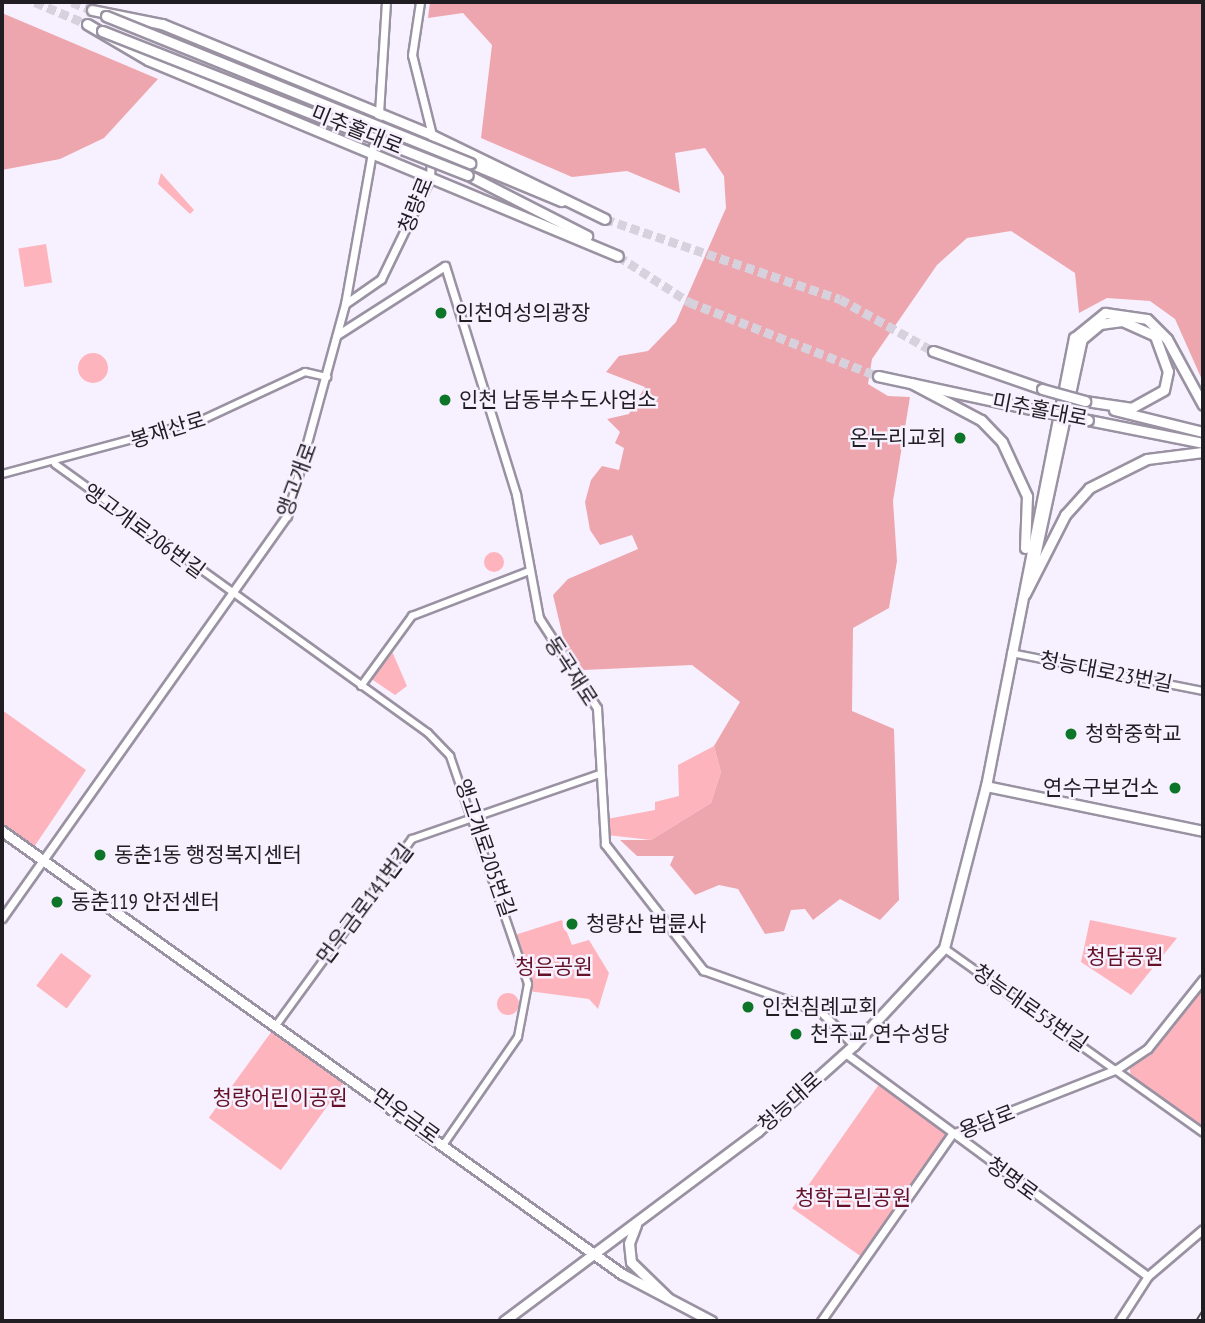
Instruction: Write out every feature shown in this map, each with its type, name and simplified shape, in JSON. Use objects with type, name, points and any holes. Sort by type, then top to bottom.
[{"type":"main road","name":"미추홀대로","points":[[92,10],[605,219],[432,135]]},
{"type":"main road","points":[[106,16],[162,24],[432,135]]},
{"type":"main road","name":"미추홀대로","points":[[87,24],[468,175],[554,215],[618,256],[430,178]]},
{"type":"main road","points":[[102,31],[148,60],[430,178]]},
{"type":"main road","points":[[1020,605],[1069,350],[1084,326],[1105,313],[1147,319],[1167,339],[1203,405]]},
{"type":"main road","points":[[1020,605],[1041,542],[1082,339],[1111,321],[1135,323],[1154,336],[1167,364],[1164,390],[1132,408],[1085,401]]},
{"type":"main road","name":"미추홀대로","points":[[933,351],[1042,389],[1203,432]]},
{"type":"main road","name":"미추홀대로","points":[[878,376],[1203,443]]},
{"type":"main road","points":[[911,383],[981,420],[1019,468],[1027,496],[1020,605]]},
{"type":"main road","points":[[1020,605],[1065,515],[1089,488],[1147,459],[1203,452]]},
{"type":"main road","name":"청능대로","points":[[504,1321],[758,1131],[854,1045],[944,948],[986,786],[1020,605]]},
{"type":"main road","points":[[986,786],[1203,831]]},
{"type":"main road","name":"먼우금로","points":[[2,831],[45,858],[596,1253],[680,1309],[711,1321]]},
{"type":"main road","points":[[638,1221],[629,1243],[631,1262],[680,1309]]},
{"type":"street","name":"앵고개로","points":[[4,912],[234,596],[287,516],[345,304],[379,113],[386,2]]},
{"type":"street","name":"청량로","points":[[345,304],[381,279],[430,178],[432,135],[412,55],[420,2]]},
{"type":"street","name":"동곡재로","points":[[337,335],[445,266],[516,494],[529,570],[554,649],[597,708],[597,775],[604,844],[694,961],[715,978],[821,1012],[854,1045]]},
{"type":"street","name":"봉재산로","points":[[2,474],[55,464],[200,422],[305,372],[327,377]]},
{"type":"street","name":"앵고개로206번길","points":[[55,464],[234,596]]},
{"type":"street","points":[[360,685],[412,616],[529,570]]},
{"type":"street","name":"앵고개로205번길","points":[[234,596],[360,685],[450,756],[475,817],[523,958],[527,1010],[518,1037],[444,1144]]},
{"type":"street","name":"청능대로23번길","points":[[1009,653],[1203,691]]},
{"type":"street","name":"먼우금로141번길","points":[[276,1024],[404,847],[475,817],[597,775]]},
{"type":"street","name":"청능대로53번길","points":[[944,948],[1203,1133]]},
{"type":"street","name":"용담로","points":[[821,1321],[952,1133],[1117,1069],[1148,1048],[1203,979]]},
{"type":"street","name":"청명로","points":[[845,1053],[1148,1276]]},
{"type":"street","points":[[1119,1321],[1148,1276],[1203,1229]]},
{"type":"green space","points":[[161,173],[194,210],[190,214],[158,184]]},
{"type":"green space","points":[[46,244],[52,283],[24,287],[18,248]]},
{"type":"green space","points":[[93,353],[99,354],[107,362],[107,374],[99,382],[93,383],[87,382],[79,374],[78,368],[79,362],[87,354]]},
{"type":"green space","points":[[494,552],[501,555],[504,562],[501,569],[494,572],[487,569],[484,562],[487,555]]},
{"type":"green space","points":[[391,649],[407,686],[395,695],[370,678]]},
{"type":"green space","points":[[2,710],[86,770],[32,850],[2,831]]},
{"type":"green space","points":[[714,746],[721,772],[711,803],[651,840],[607,835],[607,819],[655,810],[655,802],[679,796],[678,765]]},
{"type":"green space","name":"청은공원","points":[[562,920],[572,945],[589,940],[609,973],[598,1009],[589,999],[528,991],[515,935]]},
{"type":"green space","name":"청담공원","points":[[1090,920],[1177,938],[1131,995],[1081,962]]},
{"type":"green space","points":[[61,953],[91,976],[67,1009],[36,986]]},
{"type":"green space","points":[[1203,979],[1203,1133],[1131,1079],[1129,1061]]},
{"type":"green space","points":[[508,993],[516,996],[519,1004],[516,1012],[508,1015],[500,1012],[497,1004],[500,996]]},
{"type":"green space","name":"청량어린이공원","points":[[277,1024],[349,1076],[281,1170],[209,1118]]},
{"type":"green space","name":"청학근린공원","points":[[880,1083],[952,1133],[864,1259],[792,1208]]},
{"type":"shaded area","points":[[430,2],[1203,2],[1203,382],[1175,319],[1150,301],[1107,298],[1079,313],[1075,273],[1011,231],[967,238],[937,265],[872,359],[868,384],[888,396],[910,397],[893,501],[897,561],[889,608],[853,628],[852,711],[894,729],[899,900],[880,920],[840,899],[813,920],[805,909],[791,910],[784,931],[765,934],[738,889],[719,885],[695,895],[670,865],[674,856],[637,856],[620,840],[651,840],[711,803],[721,772],[714,746],[740,702],[692,665],[584,670],[567,654],[553,595],[568,579],[638,549],[632,535],[600,545],[590,530],[585,502],[591,480],[602,466],[619,470],[624,448],[615,443],[620,432],[607,419],[629,414],[645,387],[606,372],[619,356],[648,351],[676,322],[726,208],[724,176],[705,148],[675,153],[680,193],[627,171],[572,177],[481,138],[492,45],[463,13],[428,18]]},
{"type":"shaded area","points":[[2,13],[158,79],[104,138],[60,159],[2,170]]},
{"type":"tunnel","points":[[35,2],[87,24]]},
{"type":"tunnel","points":[[72,2],[92,10]]},
{"type":"tunnel","points":[[605,219],[840,299],[933,351]]},
{"type":"tunnel","points":[[618,256],[689,302],[878,376]]},
{"type":"railway","points":[[1196,1321],[1203,1310]]},
{"type":"place","name":"인천여성의광장","points":[[441,313]]},
{"type":"place","name":"인천 남동부수도사업소","points":[[445,400]]},
{"type":"place","name":"온누리교회","points":[[960,438]]},
{"type":"place","name":"청학중학교","points":[[1071,734]]},
{"type":"place","name":"연수구보건소","points":[[1175,788]]},
{"type":"place","name":"동춘1동 행정복지센터","points":[[100,855]]},
{"type":"place","name":"동춘119 안전센터","points":[[57,902]]},
{"type":"place","name":"청량산 법륜사","points":[[572,924]]},
{"type":"place","name":"인천침례교회","points":[[748,1007]]},
{"type":"place","name":"천주교 연수성당","points":[[796,1034]]}]
